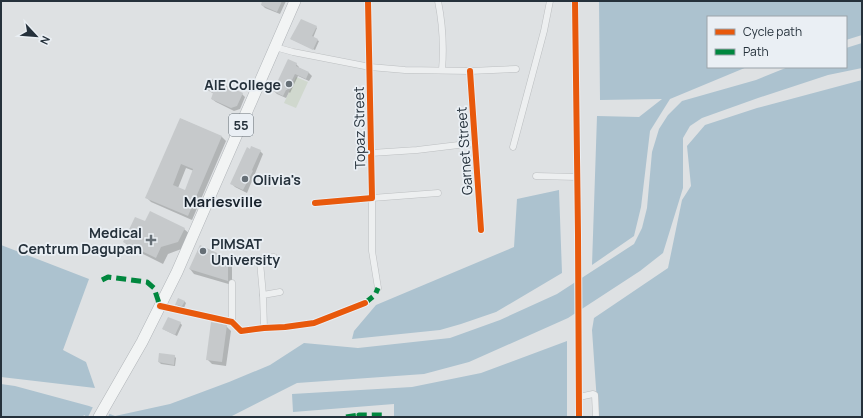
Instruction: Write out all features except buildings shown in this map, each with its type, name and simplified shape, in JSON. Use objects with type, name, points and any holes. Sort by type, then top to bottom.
[{"type":"highway","name":"55","points":[[101,413],[142,342],[180,264],[295,1]]},
{"type":"street","name":"Topaz Street","points":[[368,1],[372,251],[378,288]]},
{"type":"street","points":[[438,1],[444,39],[442,70]]},
{"type":"street","points":[[513,147],[544,31],[550,1]]},
{"type":"street","points":[[575,1],[579,269],[579,417]]},
{"type":"street","points":[[275,46],[293,52],[370,67],[405,70],[470,71],[516,69]]},
{"type":"street","name":"Garnet Street","points":[[470,71],[481,230]]},
{"type":"street","points":[[371,154],[475,143]]},
{"type":"street","points":[[536,176],[577,177]]},
{"type":"street","points":[[315,203],[438,193]]},
{"type":"street","points":[[264,328],[260,262],[263,258],[274,257]]},
{"type":"street","points":[[232,283],[232,322]]},
{"type":"street","points":[[263,295],[280,292]]},
{"type":"street","points":[[160,306],[232,322],[241,331],[284,327],[314,322],[366,303]]},
{"type":"street","points":[[579,397],[593,394],[595,395],[596,417]]},
{"type":"shaded area","points":[[296,77],[308,82],[296,108],[284,103]]},
{"type":"water","points":[[599,1],[862,1],[862,35],[847,40],[847,16],[707,16],[707,68],[745,68],[670,99],[650,131],[641,207],[634,236],[592,265],[597,116],[639,117],[662,99],[600,100]]},
{"type":"water","points":[[862,43],[862,68],[828,75],[758,98],[702,118],[690,126],[683,138],[683,188],[663,253],[640,271],[568,318],[469,362],[424,374],[297,383],[230,417],[87,417],[84,415],[83,417],[1,417],[1,384],[15,386],[89,406],[115,416],[170,404],[229,382],[270,365],[304,343],[358,348],[450,338],[500,320],[557,294],[634,244],[642,228],[647,208],[652,152],[659,129],[668,115],[682,101],[756,80],[786,68],[847,68],[847,48]]},
{"type":"water","points":[[862,80],[862,417],[598,417],[592,330],[594,318],[668,268],[682,200],[691,186],[687,146],[705,125],[757,108]]},
{"type":"water","points":[[559,190],[562,273],[496,312],[461,324],[440,330],[352,339],[354,331],[376,305],[514,247],[517,199]]},
{"type":"water","points":[[1,245],[89,279],[63,350],[86,362],[95,388],[1,377]]},
{"type":"water","points":[[567,341],[567,417],[394,417],[394,404],[293,412],[292,394],[412,387],[481,373]]},
{"type":"pier","points":[[94,405],[110,413],[108,417],[88,417]]},
{"type":"marked path","points":[[102,280],[108,277],[147,282],[154,288],[160,306]]},
{"type":"marked path","points":[[365,303],[375,295],[378,288]]},
{"type":"marked path","points":[[346,417],[359,415]]},
{"type":"marked path","points":[[360,417],[359,415],[385,415]]},
{"type":"cycle path","points":[[315,203],[372,198],[368,1]]},
{"type":"cycle path","points":[[575,1],[579,417]]},
{"type":"cycle path","points":[[470,71],[481,230]]},
{"type":"cycle path","points":[[160,306],[232,322],[241,331],[314,323],[365,303]]},
{"type":"place","name":"AIE College","points":[[289,84]]},
{"type":"place","name":"Olivia's","points":[[245,179]]},
{"type":"place","name":"Medical Centrum Dagupan","points":[[151,240]]},
{"type":"place","name":"PIMSAT University","points":[[203,251]]},
{"type":"district","name":"Mariesville","points":[[223,201]]}]
